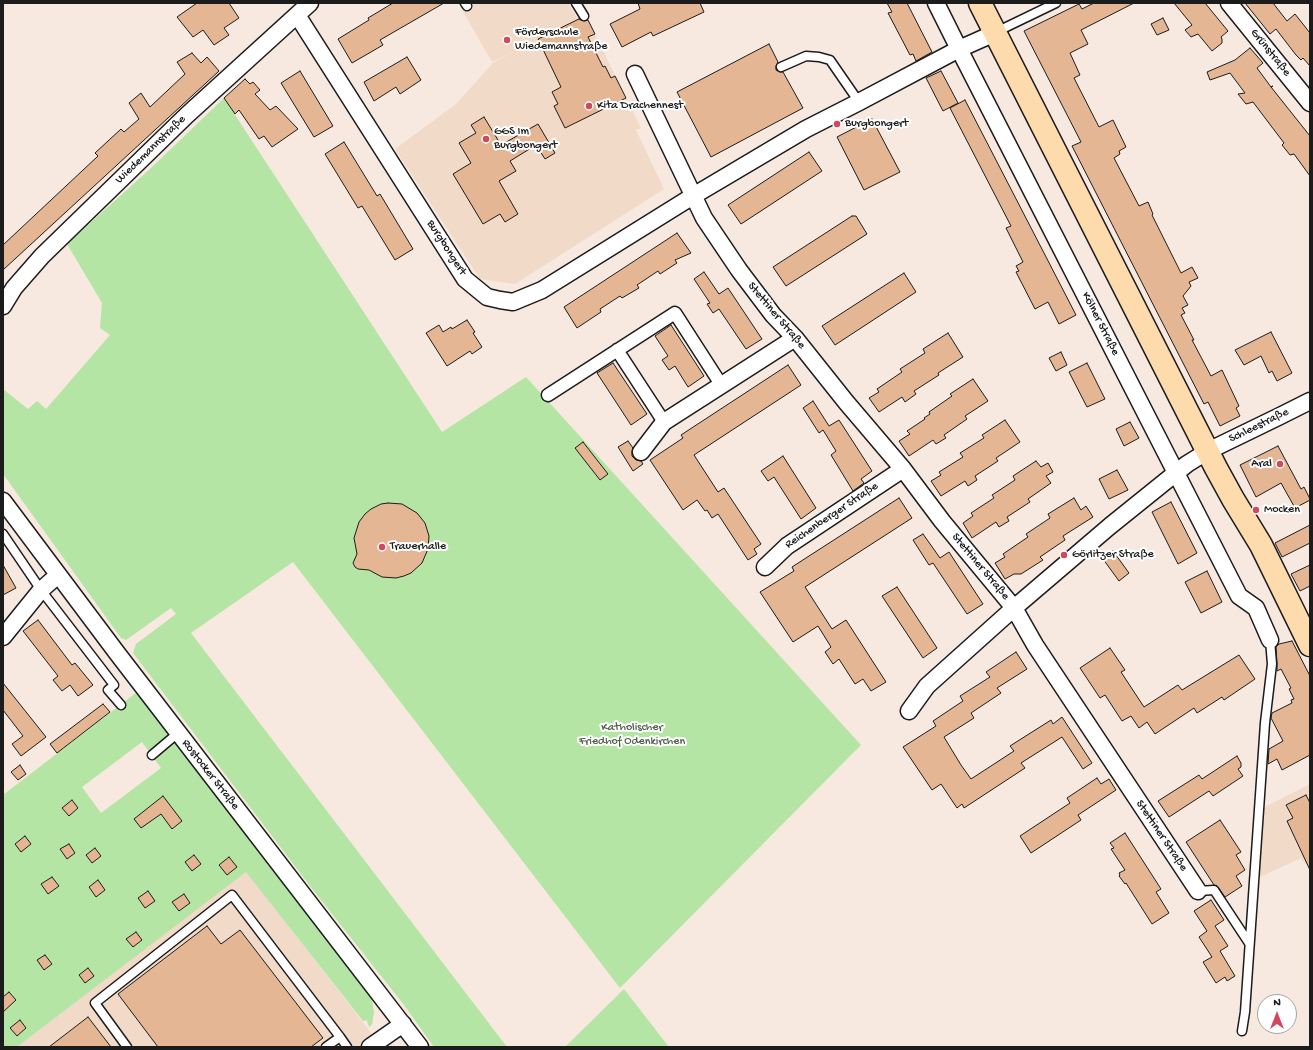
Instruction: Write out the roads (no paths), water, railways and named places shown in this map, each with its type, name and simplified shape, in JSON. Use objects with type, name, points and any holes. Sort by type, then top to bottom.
[{"type":"main road","points":[[980,3],[1208,451],[1233,499],[1261,545],[1310,645]]},
{"type":"street","name":"Wiedemannstraße","points":[[3,306],[9,283],[42,256],[170,131],[310,3]]},
{"type":"street","name":"Kölner Straße","points":[[936,3],[958,49],[1239,596],[1256,608],[1270,640]]},
{"type":"street","name":"Grünstraße","points":[[1229,3],[1310,103]]},
{"type":"street","name":"Burgbongert","points":[[297,15],[465,279],[487,297],[513,302],[542,290],[693,196],[806,129],[958,49],[995,33]]},
{"type":"street","points":[[635,74],[693,196]]},
{"type":"street","name":"Stettiner Straße","points":[[693,196],[704,218],[772,315],[795,338],[846,402],[903,469],[942,521],[1014,608],[1035,645],[1198,891]]},
{"type":"street","points":[[548,395],[675,313],[722,386]]},
{"type":"street","points":[[641,452],[664,422],[795,338]]},
{"type":"street","points":[[617,350],[664,422]]},
{"type":"street","name":"Schleestraße","points":[[1208,451],[1310,401]]},
{"type":"street","points":[[909,711],[927,686],[1014,608],[1176,472],[1208,451]]},
{"type":"street","name":"Reichenberger Straße","points":[[765,567],[787,546],[903,469]]},
{"type":"street","name":"Rostocker Straße","points":[[3,501],[178,733],[420,1047]]},
{"type":"street","points":[[3,637],[41,590],[58,575]]},
{"type":"street","points":[[370,1047],[402,1024]]},
{"type":"lane","points":[[576,3],[584,16]]},
{"type":"lane","points":[[995,33],[1056,3]]},
{"type":"lane","points":[[780,67],[806,56],[830,60],[859,102]]},
{"type":"lane","points":[[3,534],[41,590],[114,685],[108,690],[121,705]]},
{"type":"lane","points":[[1242,1031],[1245,1012],[1250,943],[1264,723],[1272,664],[1270,640]]},
{"type":"lane","points":[[152,755],[178,733]]},
{"type":"lane","name":"Stettiner Straße","points":[[1198,891],[1214,890],[1250,943]]},
{"type":"lane","points":[[127,1047],[95,1003],[232,895],[347,1047]]},
{"type":"lane","points":[[326,1047],[340,1037]]},
{"type":"place","name":"Förderschule Wiedemannstraße","points":[[507,40]]},
{"type":"place","name":"Kita Drachennest","points":[[589,106]]},
{"type":"place","name":"Burgbongert","points":[[837,124]]},
{"type":"place","name":"GGS Im Burgbongert","points":[[486,139]]},
{"type":"place","name":"Aral","points":[[1280,464]]},
{"type":"place","name":"Mocken","points":[[1256,510]]},
{"type":"place","name":"Trauerhalle","points":[[382,547]]},
{"type":"place","name":"Görlitzer Straße","points":[[1064,555]]},
{"type":"park label","name":"Katholischer Friedhof Odenkirchen","points":[[632,735]]}]
